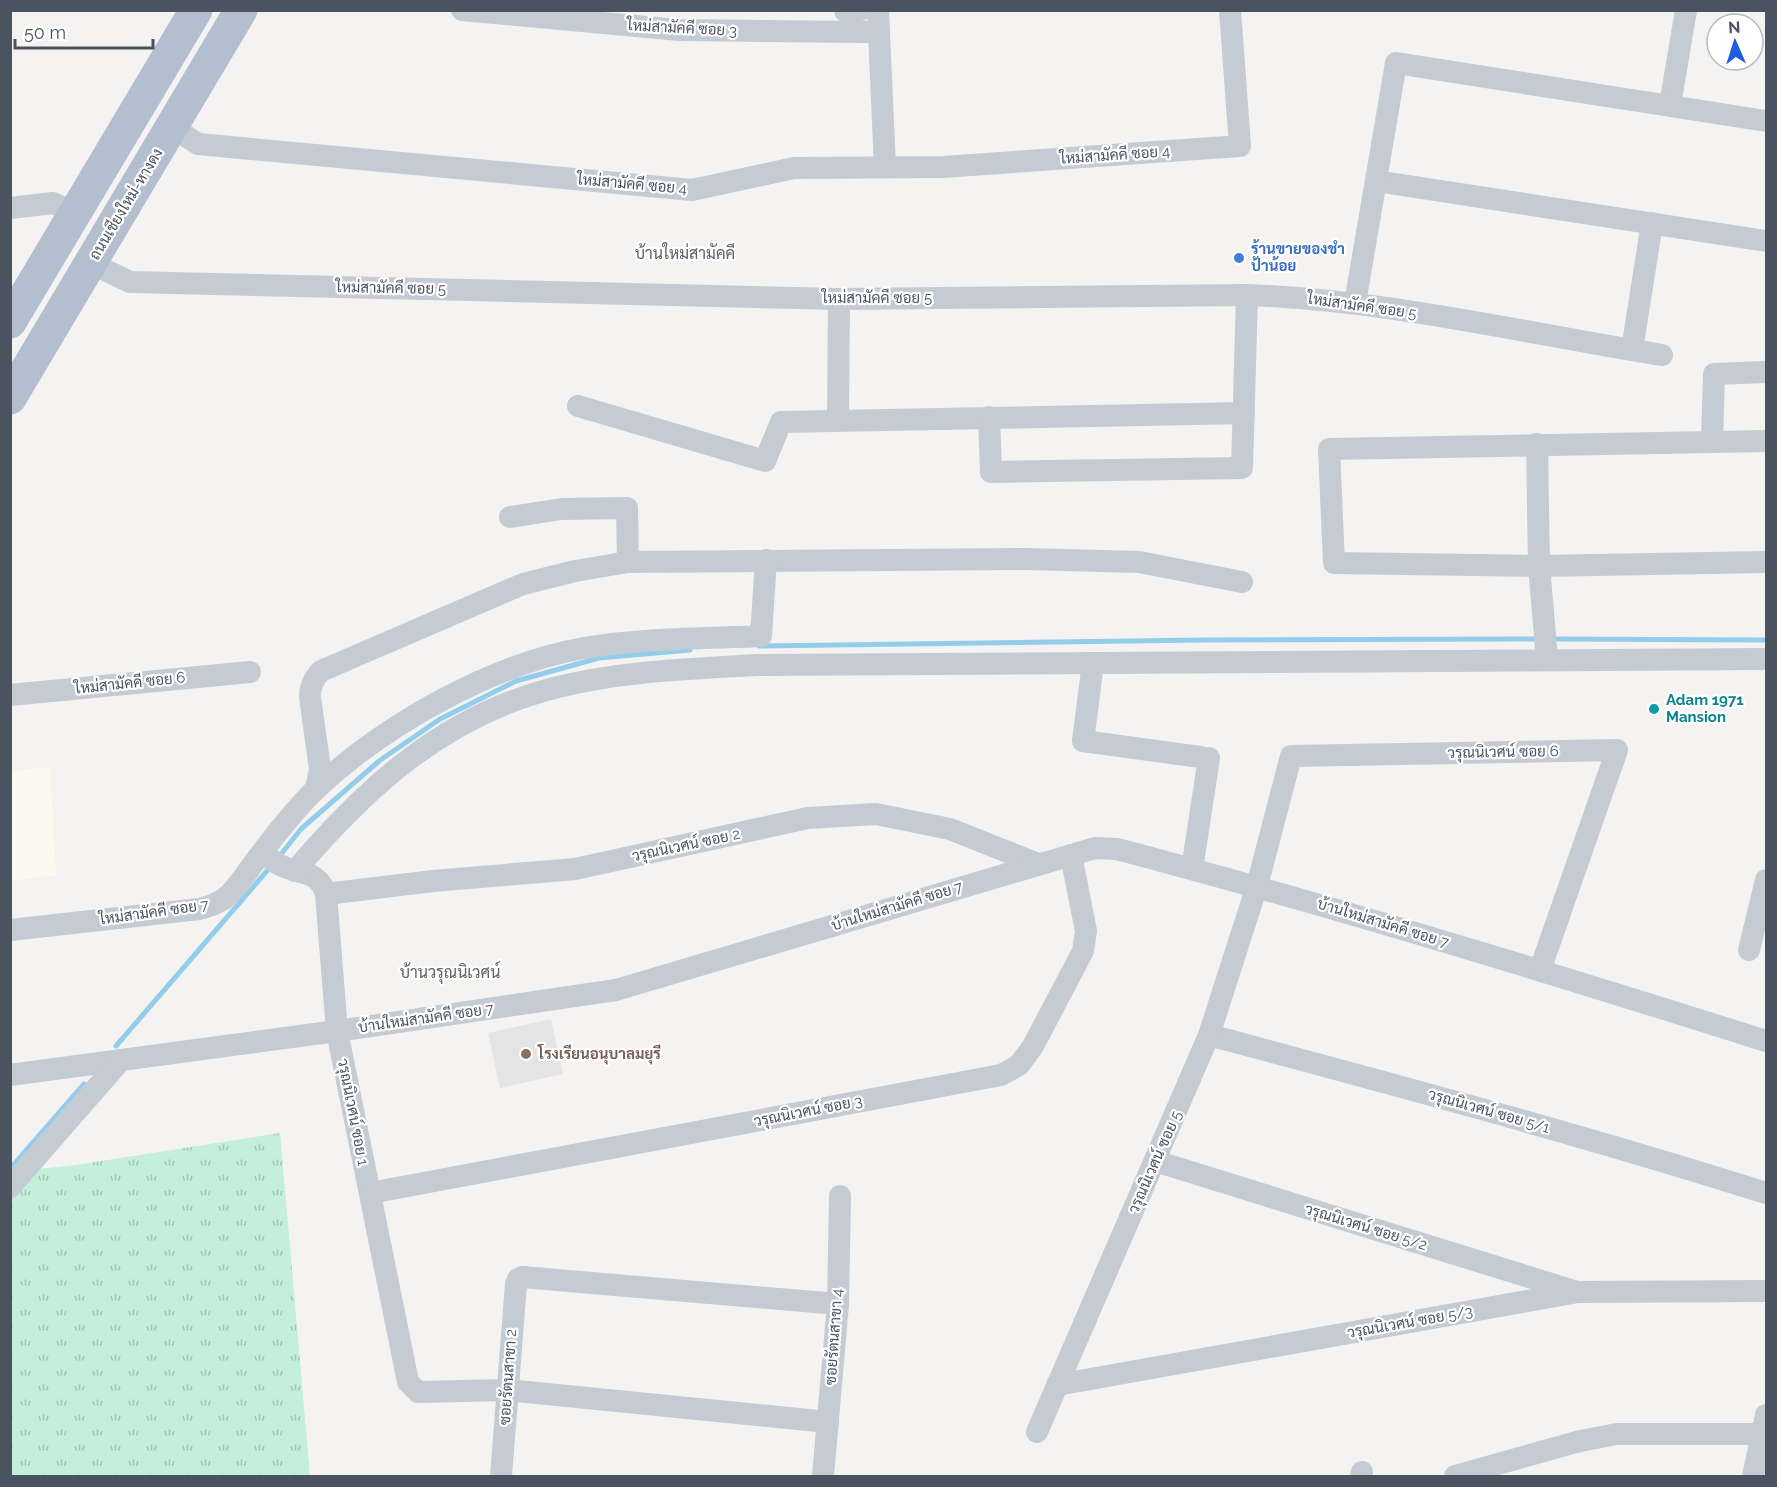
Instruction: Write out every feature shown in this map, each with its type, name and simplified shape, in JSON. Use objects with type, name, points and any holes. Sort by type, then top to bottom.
[{"type":"main road","points":[[10,322],[196,10]]},
{"type":"main road","name":"ถนนเชียงใหม่-หางดง","points":[[10,398],[241,10]]},
{"type":"street","name":"ใหม่สามัคคี ซอย 3","points":[[462,10],[679,30],[867,32]]},
{"type":"street","points":[[845,11],[860,10]]},
{"type":"street","points":[[878,10],[885,167]]},
{"type":"street","name":"ใหม่สามัคคี ซอย 4","points":[[172,127],[198,144],[692,190],[794,168],[943,167],[1240,146],[1230,10]]},
{"type":"street","points":[[1670,105],[1686,10]]},
{"type":"street","points":[[1355,303],[1396,63],[1767,120]]},
{"type":"street","points":[[1376,182],[1767,241]]},
{"type":"street","points":[[10,208],[53,203],[75,213]]},
{"type":"street","points":[[1632,350],[1652,223]]},
{"type":"street","name":"ใหม่สามัคคี ซอย 5","points":[[91,263],[130,282],[838,299],[1247,295],[1300,297],[1355,303],[1662,355]]},
{"type":"street","points":[[989,417],[991,472],[1242,468],[1247,295]]},
{"type":"street","points":[[838,299],[838,420]]},
{"type":"street","points":[[1712,441],[1714,374],[1767,372]]},
{"type":"street","points":[[578,406],[765,461],[781,422],[1244,413]]},
{"type":"street","points":[[1767,441],[1329,449],[1334,563],[1539,566],[1767,562]]},
{"type":"street","points":[[1537,444],[1539,566],[1547,659]]},
{"type":"street","points":[[510,517],[562,509],[627,508],[628,562]]},
{"type":"street","points":[[316,789],[320,769],[310,689],[315,676],[321,671],[523,584],[575,571],[628,562],[1027,559],[1138,562],[1242,582]]},
{"type":"street","name":"ใหม่สามัคคี ซอย 7","points":[[10,930],[212,906],[277,861],[316,789],[377,740],[457,693],[537,661],[584,648],[628,642],[761,636],[766,560]]},
{"type":"street","points":[[277,861],[351,808],[406,761],[441,737],[515,700],[553,688],[604,677],[652,671],[757,665],[1767,659]]},
{"type":"street","points":[[1094,663],[1083,741],[1205,757],[1192,869]]},
{"type":"street","name":"ใหม่สามัคคี ซอย 6","points":[[10,695],[250,672]]},
{"type":"street","name":"วรุณนิเวศน์ ซอย 6","points":[[1257,886],[1291,756],[1617,750],[1540,970]]},
{"type":"street","name":"วรุณนิเวศน์ ซอย 2","points":[[326,894],[434,881],[575,869],[808,818],[876,814],[950,829],[1038,864]]},
{"type":"street","name":"บ้านใหม่สามัคคี ซอย 7","points":[[10,1075],[337,1031],[616,990],[1095,848],[1117,849],[1257,886],[1540,970],[1767,1041]]},
{"type":"street","name":"วรุณนิเวศน์ ซอย 3","points":[[370,1193],[1000,1075],[1019,1065],[1033,1046],[1083,951],[1086,931],[1071,855]]},
{"type":"street","points":[[277,861],[317,878],[322,883],[326,894],[337,1031]]},
{"type":"street","points":[[1749,950],[1767,880]]},
{"type":"street","name":"วรุณนิเวศน์ ซอย 5","points":[[1037,1432],[1209,1035],[1257,886]]},
{"type":"street","name":"วรุณนิเวศน์ ซอย 1","points":[[337,1031],[408,1382],[418,1392],[507,1390],[828,1422]]},
{"type":"street","name":"วรุณนิเวศน์ ซอย 5/1","points":[[1209,1035],[1634,1151],[1767,1193]]},
{"type":"street","points":[[10,1187],[121,1060]]},
{"type":"street","name":"วรุณนิเวศน์ ซอย 5/2","points":[[1155,1161],[1578,1292]]},
{"type":"street","name":"ซอยรัตนสาขา 4","points":[[823,1476],[838,1304],[840,1196]]},
{"type":"street","name":"ซอยรัตนสาขา 2","points":[[501,1476],[518,1279],[522,1277],[838,1304]]},
{"type":"street","name":"วรุณนิเวศน์ ซอย 5/3","points":[[1057,1385],[1578,1292],[1767,1291]]},
{"type":"street","points":[[1455,1476],[1580,1440],[1617,1434],[1765,1424],[1753,1476]]},
{"type":"shaded area","points":[[50,767],[56,875],[11,881],[11,771]]},
{"type":"shaded area","name":"โรงเรียนอนุบาลมยุรี","points":[[551,1019],[563,1074],[500,1088],[488,1033]]},
{"type":"green space","points":[[280,1133],[310,1476],[11,1476],[10,1172],[76,1165]]},
{"type":"waterway","points":[[759,646],[1204,640],[1538,639]]},
{"type":"waterway","points":[[1551,639],[1766,640]]},
{"type":"waterway","points":[[278,858],[301,829],[379,761],[440,719],[516,681],[599,658],[690,650]]},
{"type":"waterway","points":[[116,1046],[272,865]]},
{"type":"waterway","points":[[10,1169],[84,1084]]},
{"type":"place","name":"ร้านขายของชำ ป้าน้อย","points":[[1239,258]]},
{"type":"place","name":"Adam 1971 Mansion","points":[[1654,709]]},
{"type":"place","name":"โรงเรียนอนุบาลมยุรี","points":[[526,1054]]},
{"type":"district","name":"บ้านใหม่สามัคคี","points":[[685,253]]},
{"type":"district","name":"บ้านวรุณนิเวศน์","points":[[450,972]]}]
